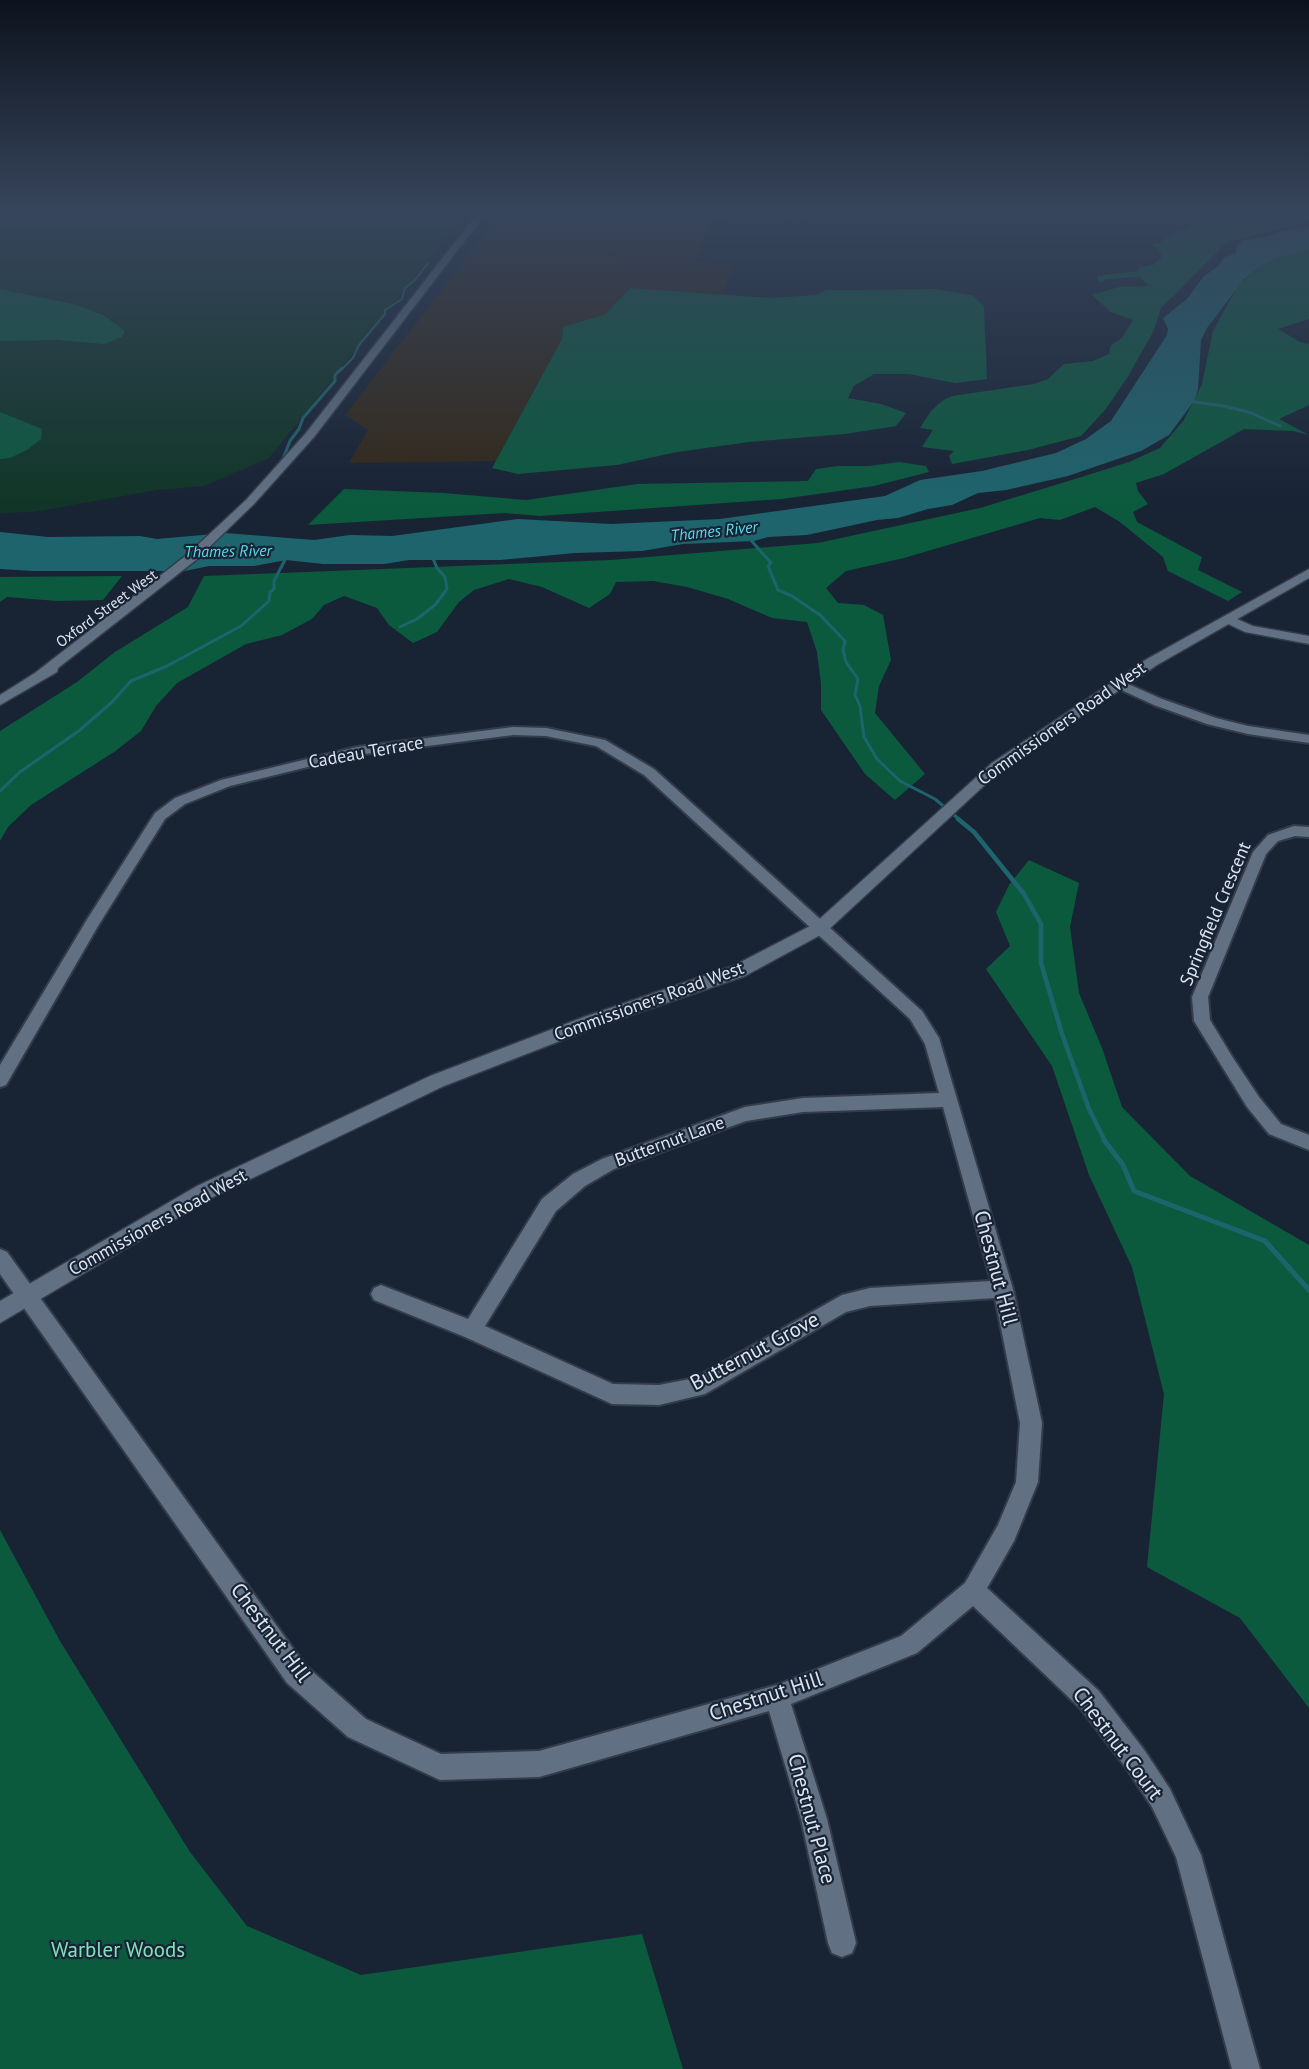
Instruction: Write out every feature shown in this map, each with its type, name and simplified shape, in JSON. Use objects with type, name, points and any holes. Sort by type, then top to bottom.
[{"type":"main road","name":"Oxford Street West","points":[[0,701],[123,617],[225,537],[281,478],[310,435],[407,310]]},
{"type":"main road","name":"Commissioners Road West","points":[[0,1313],[204,1192],[437,1081],[590,1022],[739,971],[820,928],[997,766],[1119,684],[1309,573]]},
{"type":"main road","points":[[1228,619],[1250,629],[1309,640]]},
{"type":"street","points":[[1119,684],[1158,702],[1202,718],[1248,730],[1309,739]]},
{"type":"street","name":"Cadeau Terrace","points":[[0,1080],[93,922],[160,816],[180,801],[202,791],[357,751],[513,731],[546,732],[600,743],[649,772],[820,928]]},
{"type":"street","name":"Springfield Crescent","points":[[1309,832],[1294,831],[1273,838],[1260,852],[1200,996],[1202,1021],[1253,1102],[1275,1129],[1309,1143]]},
{"type":"street","name":"Chestnut Hill","points":[[29,1296],[296,1674],[357,1728],[440,1767],[539,1764],[777,1697],[909,1645],[973,1591],[1006,1533],[1027,1482],[1031,1423],[1003,1289],[933,1043],[916,1015],[820,928]]},
{"type":"street","name":"Butternut Lane","points":[[472,1330],[549,1205],[579,1180],[608,1164],[745,1114],[803,1105],[949,1100]]},
{"type":"street","points":[[0,1258],[29,1296]]},
{"type":"street","name":"Butternut Grove","points":[[381,1294],[472,1330],[612,1394],[659,1395],[698,1387],[842,1304],[870,1297],[1003,1289]]},
{"type":"street","name":"Chestnut Court","points":[[973,1591],[1090,1700],[1136,1760],[1161,1798],[1188,1855],[1246,2069]]},
{"type":"street","name":"Chestnut Place","points":[[777,1697],[814,1820],[842,1943]]},
{"type":"shaded area","points":[[0,310],[388,310],[269,458],[204,486],[157,490],[33,512],[0,513]]},
{"type":"shaded area","points":[[427,310],[610,310],[606,314],[563,327],[562,339],[496,461],[349,463],[368,430],[345,415]]},
{"type":"green space","points":[[0,310],[88,310],[103,315],[125,331],[122,337],[104,344],[56,340],[0,341]]},
{"type":"green space","points":[[610,310],[984,310],[987,379],[955,383],[908,374],[874,374],[854,386],[848,398],[881,404],[906,413],[896,426],[845,434],[749,442],[677,452],[617,465],[518,474],[492,468],[562,339],[563,327],[606,314]]},
{"type":"green space","points":[[1108,310],[1160,310],[1153,332],[1127,378],[1105,410],[1081,436],[1028,450],[952,464],[949,456],[954,451],[922,447],[933,430],[920,428],[931,411],[952,396],[1034,384],[1048,379],[1064,364],[1093,361],[1109,354],[1111,345],[1122,338],[1133,320]]},
{"type":"green space","points":[[1225,310],[1309,310],[1309,319],[1278,329],[1300,342],[1309,344],[1309,405],[1279,419],[1309,435],[1293,431],[1244,429],[1164,474],[1136,483],[1138,491],[1148,504],[1133,512],[1137,522],[1202,557],[1198,570],[1242,592],[1228,601],[1168,571],[1163,557],[1120,522],[1095,507],[1060,520],[1040,518],[904,558],[846,571],[826,588],[838,603],[864,605],[883,615],[891,660],[879,686],[875,713],[925,774],[895,800],[865,774],[821,710],[817,652],[807,622],[772,618],[728,599],[687,587],[653,581],[616,582],[610,594],[589,608],[542,587],[509,579],[474,590],[459,602],[437,632],[413,643],[389,625],[377,608],[344,596],[324,605],[312,619],[282,635],[246,644],[177,683],[156,706],[141,731],[114,752],[31,805],[8,827],[0,841],[0,731],[77,682],[115,652],[188,607],[204,576],[611,560],[818,543],[980,508],[1129,462],[1160,448],[1184,420],[1202,384],[1213,331]]},
{"type":"green space","points":[[0,412],[42,429],[41,439],[27,450],[10,458],[0,459]]},
{"type":"green space","points":[[899,462],[926,466],[929,472],[874,486],[782,499],[540,516],[505,513],[308,525],[344,489],[444,493],[526,500],[637,484],[808,481],[816,469]]},
{"type":"green space","points":[[122,576],[103,600],[57,601],[7,597],[0,602],[0,577]]},
{"type":"green space","points":[[1029,860],[1079,883],[1070,927],[1079,993],[1102,1048],[1122,1107],[1190,1176],[1309,1245],[1309,1708],[1240,1618],[1147,1567],[1164,1394],[1132,1267],[1089,1175],[1052,1066],[986,969],[1010,946],[996,912],[1009,885]]},
{"type":"green space","name":"Warbler Woods","points":[[0,1530],[60,1641],[190,1852],[247,1926],[361,1975],[642,1934],[683,2069],[0,2069]]},
{"type":"water","name":"Thames River","points":[[1174,310],[1221,310],[1201,340],[1198,389],[1194,401],[1169,435],[1141,451],[1068,476],[1006,490],[978,493],[952,505],[898,518],[877,520],[807,535],[768,537],[754,541],[683,544],[642,551],[575,553],[500,560],[409,560],[384,564],[323,564],[286,560],[254,566],[209,566],[185,571],[0,569],[0,532],[48,537],[140,536],[157,539],[225,533],[314,540],[350,535],[392,536],[518,519],[611,524],[720,519],[885,496],[920,480],[982,471],[1056,453],[1086,439],[1111,421],[1167,335],[1168,329],[1163,318]]},
{"type":"waterway","points":[[341,370],[353,358],[359,345],[385,314],[386,310]]},
{"type":"waterway","points":[[281,464],[290,441],[299,429],[303,418],[335,381],[335,375],[342,368]]},
{"type":"waterway","points":[[1188,401],[1224,406],[1251,413],[1280,426]]},
{"type":"waterway","name":"Thames River","points":[[749,538],[771,563],[768,566],[778,590],[792,596],[820,615],[845,641],[843,650],[846,662],[858,679],[855,695],[860,706],[864,737],[877,759],[900,781],[935,799],[960,820]]},
{"type":"waterway","points":[[0,791],[20,772],[80,730],[112,702],[131,681],[167,666],[241,626],[269,601],[270,592],[274,589],[274,581],[287,556]]},
{"type":"waterway","points":[[400,627],[417,619],[435,605],[447,589],[445,577],[437,568],[432,556]]},
{"type":"waterway","points":[[958,819],[974,832],[1024,894],[1041,924],[1041,963],[1062,1034],[1089,1109],[1105,1141]]},
{"type":"waterway","points":[[1104,1140],[1123,1165],[1134,1191],[1265,1241],[1309,1290]]}]
